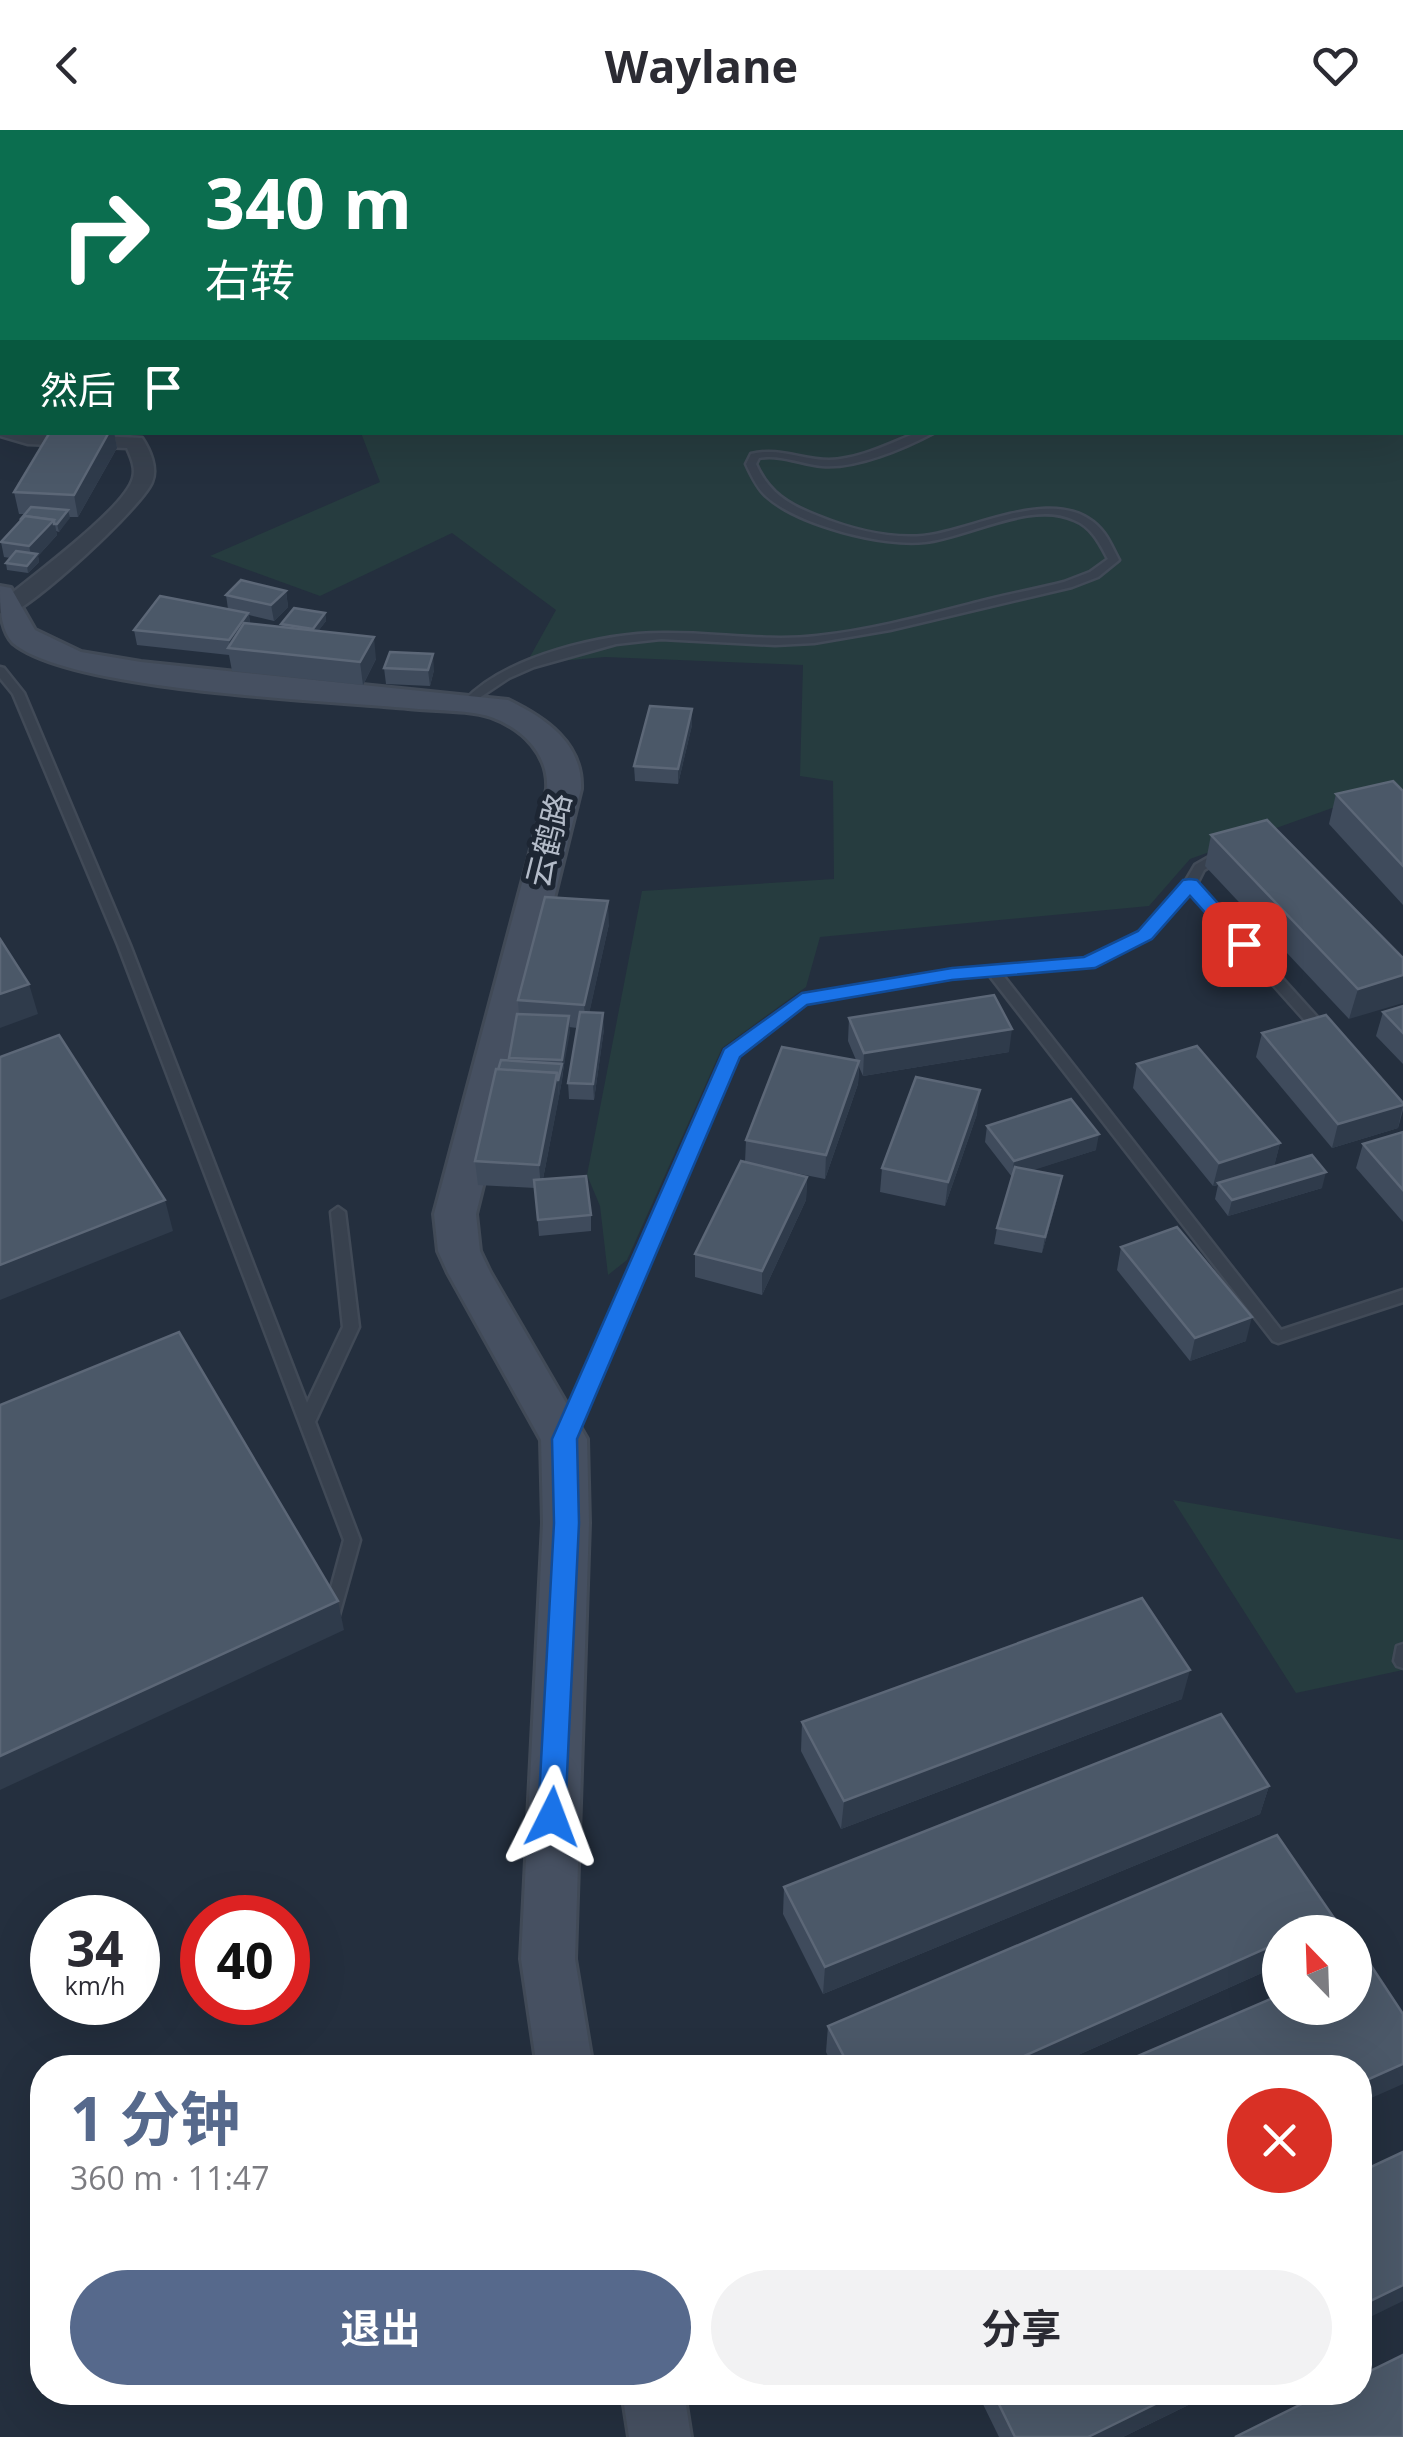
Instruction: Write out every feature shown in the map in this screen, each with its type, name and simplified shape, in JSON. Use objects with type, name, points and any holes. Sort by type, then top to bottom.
[{"type":"street","points":[[4,602],[122,506],[142,484],[144,462],[135,442],[17,435]]},
{"type":"street","name":"云鹤路","points":[[4,602],[16,628],[31,642],[72,660],[110,668],[470,702],[509,712],[541,732],[560,755],[565,769],[564,788],[455,1214],[460,1251],[469,1273],[564,1439]]},
{"type":"street","points":[[562,2055],[554,2020],[548,1908],[566,1523],[564,1439]]},
{"type":"street","points":[[655,2405],[660,2437]]},
{"type":"lane","points":[[470,702],[489,683],[510,673],[622,641],[662,636],[776,643],[834,637],[1060,585],[1090,576],[1114,560],[1092,527],[1050,512],[1009,515],[918,540],[844,526],[776,500],[751,464],[755,456],[768,453],[817,463],[851,461],[922,435]]},
{"type":"lane","points":[[0,670],[18,693],[124,945],[352,1540],[331,1617],[318,1626]]},
{"type":"lane","points":[[564,1439],[732,1054],[802,999],[993,971],[1088,963],[1145,935],[1190,884],[1199,868],[1235,847]]},
{"type":"lane","points":[[1190,884],[1336,1046]]},
{"type":"lane","points":[[993,971],[1278,1337],[1403,1296]]},
{"type":"lane","points":[[306,1423],[351,1327],[338,1212]]},
{"type":"lane","points":[[1403,1652],[1403,1661]]},
{"type":"green space","points":[[362,435],[1403,435],[1403,794],[1363,797],[1190,859],[1149,906],[820,937],[806,987],[722,1048],[627,1260],[608,1275],[600,1206],[587,1175],[642,891],[834,879],[833,781],[800,776],[803,665],[605,657],[526,664],[556,610],[452,533],[320,596],[210,556],[380,482]]},
{"type":"green space","points":[[1173,1500],[1403,1540],[1403,1670],[1296,1693]]},
{"type":"building","points":[[48,435],[107,435],[74,495],[14,492]]},
{"type":"building","points":[[31,507],[68,510],[57,524],[54,520],[25,516],[20,520]]},
{"type":"building","points":[[25,516],[54,520],[29,546],[1,542]]},
{"type":"building","points":[[16,551],[37,554],[27,566],[6,563]]},
{"type":"building","points":[[241,580],[286,591],[271,605],[226,595]]},
{"type":"building","points":[[160,596],[248,613],[229,640],[134,630]]},
{"type":"building","points":[[294,608],[325,613],[313,629],[281,624]]},
{"type":"building","points":[[244,623],[374,637],[360,662],[228,648]]},
{"type":"building","points":[[390,652],[433,654],[428,670],[384,668]]},
{"type":"building","points":[[650,706],[692,709],[678,769],[634,766]]},
{"type":"building","points":[[1393,781],[1403,791],[1403,866],[1336,794]]},
{"type":"building","points":[[1267,820],[1403,958],[1403,975],[1358,989],[1211,835]]},
{"type":"building","points":[[545,897],[608,901],[584,1005],[518,1000]]},
{"type":"building","points":[[0,939],[29,984],[0,994]]},
{"type":"building","points":[[994,995],[1012,1029],[864,1053],[849,1018]]},
{"type":"building","points":[[1403,1006],[1403,1033],[1383,1012]]},
{"type":"building","points":[[580,1012],[603,1013],[593,1084],[568,1083]]},
{"type":"building","points":[[517,1014],[569,1016],[562,1060],[509,1058]]},
{"type":"building","points":[[1326,1015],[1403,1105],[1338,1124],[1262,1033]]},
{"type":"building","points":[[59,1035],[165,1200],[0,1265],[0,1057]]},
{"type":"building","points":[[1197,1046],[1280,1143],[1219,1163],[1137,1064]]},
{"type":"building","points":[[782,1047],[859,1061],[826,1155],[746,1140]]},
{"type":"building","points":[[501,1060],[562,1064],[558,1081],[557,1073],[498,1070]]},
{"type":"building","points":[[496,1069],[557,1073],[539,1165],[475,1161]]},
{"type":"building","points":[[916,1077],[980,1090],[948,1182],[882,1168]]},
{"type":"building","points":[[1071,1099],[1099,1134],[1014,1161],[987,1126]]},
{"type":"building","points":[[1403,1132],[1403,1190],[1363,1144]]},
{"type":"building","points":[[1312,1155],[1326,1172],[1232,1200],[1218,1183]]},
{"type":"building","points":[[741,1161],[807,1177],[762,1271],[695,1254]]},
{"type":"building","points":[[1015,1167],[1062,1176],[1045,1237],[997,1228]]},
{"type":"building","points":[[586,1176],[591,1215],[538,1220],[534,1180]]},
{"type":"building","points":[[1177,1227],[1252,1317],[1195,1338],[1121,1247]]},
{"type":"building","points":[[179,1332],[338,1601],[0,1756],[0,1405]]},
{"type":"building","points":[[1142,1598],[1190,1670],[844,1801],[802,1722]]},
{"type":"building","points":[[1221,1714],[1269,1786],[825,1967],[784,1887]]},
{"type":"building","points":[[1277,1835],[1332,1915],[1262,1915],[1262,1950],[1026,2055],[843,2055],[828,2026]]},
{"type":"building","points":[[1372,1967],[1403,2014],[1403,2064],[1372,2078],[1372,2055],[1140,2055],[1262,2003],[1262,2025],[1372,2025]]},
{"type":"building","points":[[1403,2152],[1403,2285],[1372,2300],[1372,2166]]},
{"type":"building","points":[[1403,2355],[1403,2437],[1235,2437],[1300,2405],[1372,2405],[1372,2370]]},
{"type":"building","points":[[999,2405],[1153,2405],[1088,2437],[1015,2437]]},
{"type":"route","points":[[552,1817],[566,1523],[564,1439],[732,1054],[802,999],[952,974],[1088,963],[1145,935],[1190,884],[1244,944]]}]
